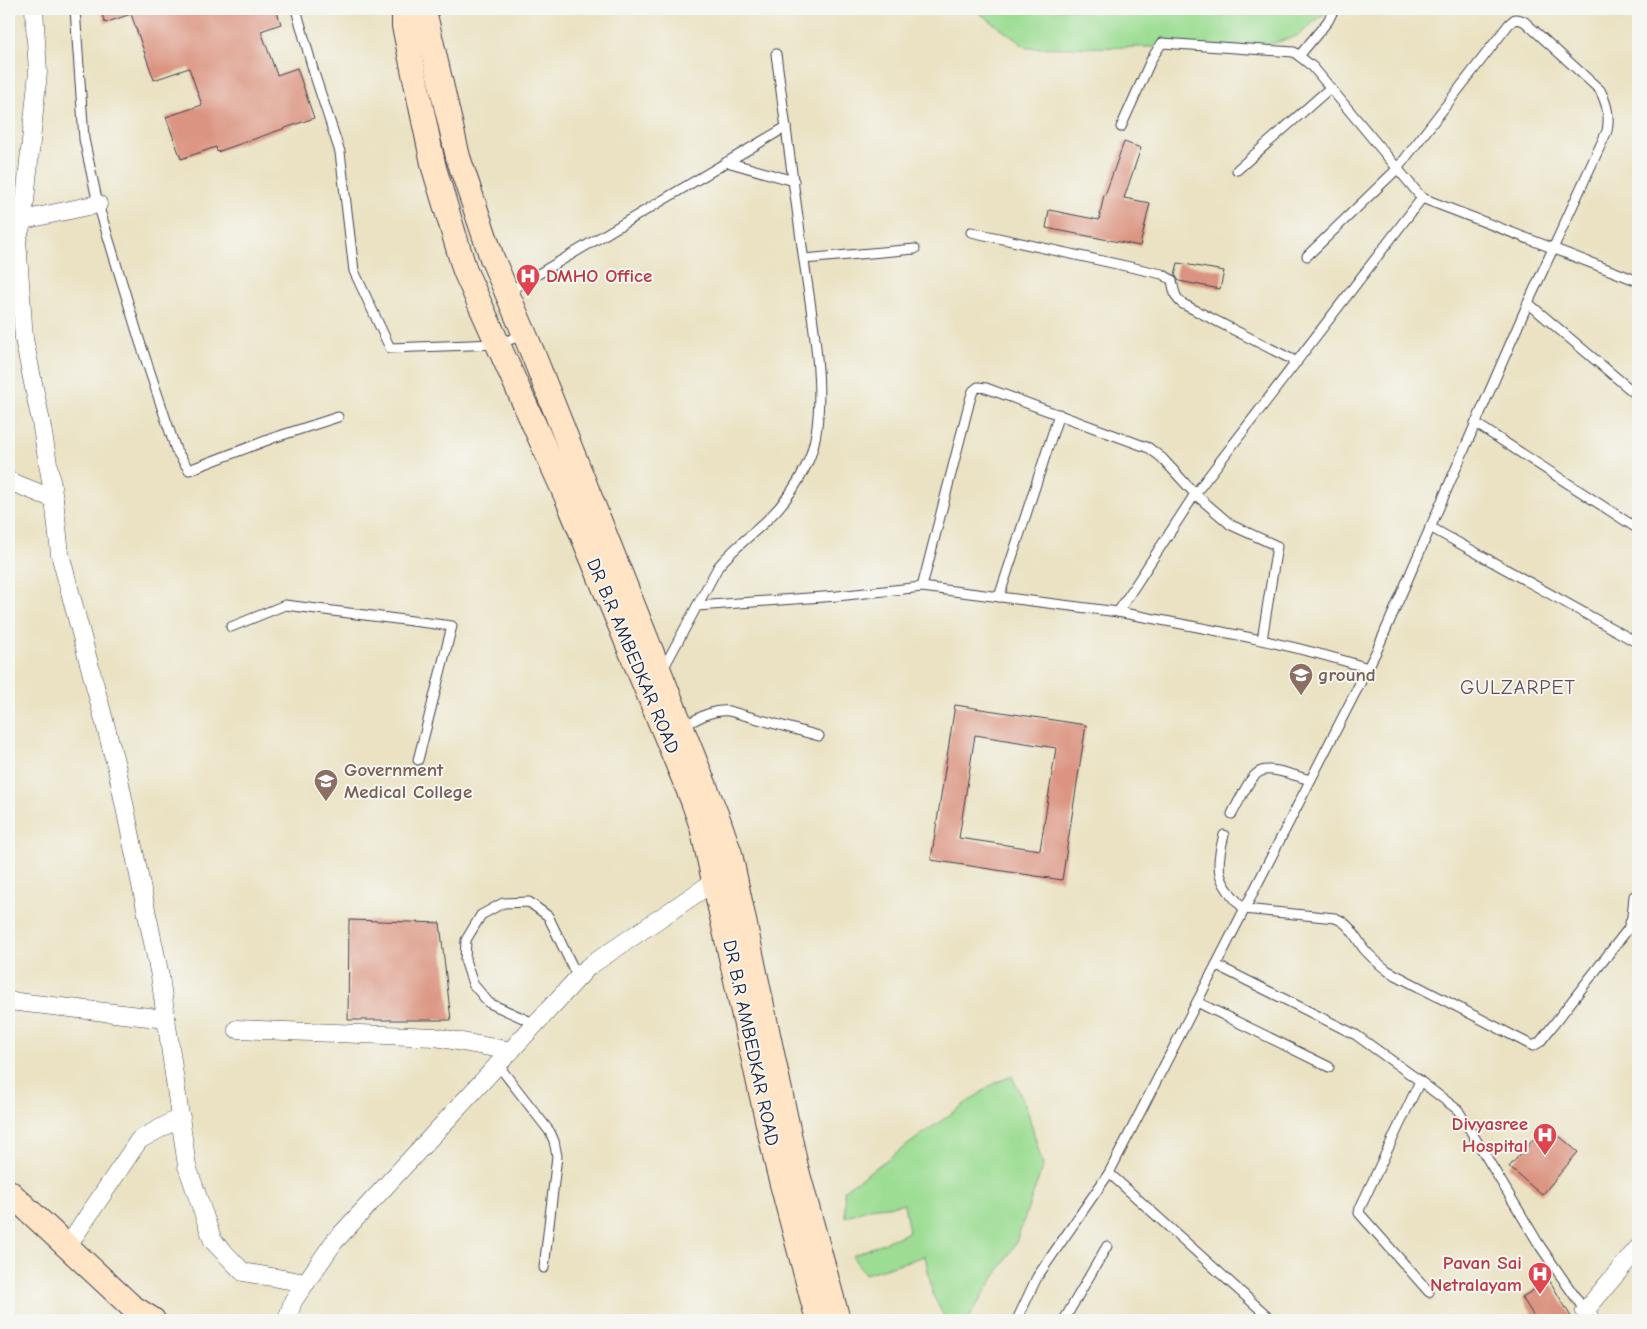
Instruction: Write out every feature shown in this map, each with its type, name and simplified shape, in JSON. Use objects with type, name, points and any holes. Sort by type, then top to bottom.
[{"type":"street","points":[[34,9],[38,72],[16,221],[24,339],[54,499],[60,554],[117,769],[160,976],[188,1166],[212,1240],[243,1272],[306,1283]]},
{"type":"street","points":[[394,9],[398,29],[422,19]]},
{"type":"street","name":"DR B.R AMBEDKAR ROAD","points":[[406,9],[404,16],[422,19]]},
{"type":"street","name":"DR B.R AMBEDKAR ROAD","points":[[422,19],[434,168],[465,271],[567,498],[653,679],[682,727],[730,854],[724,875]]},
{"type":"street","name":"DR B.R AMBEDKAR ROAD","points":[[422,19],[458,157],[489,251],[524,335],[653,679],[706,841],[724,875],[818,1320]]},
{"type":"street","points":[[16,221],[98,204]]},
{"type":"street","points":[[9,481],[54,499]]},
{"type":"street","points":[[287,1320],[293,1301],[334,1242],[588,967],[724,875]]},
{"type":"street","points":[[9,1000],[166,1019]]},
{"type":"street","points":[[237,1029],[435,1037],[511,1051]]},
{"type":"street","points":[[67,1247],[139,1140],[181,1117]]},
{"type":"street","name":"DR B.R AMBEDKAR ROAD","points":[[780,1135],[796,1167],[838,1320]]},
{"type":"street","points":[[10,1195],[131,1306],[153,1320]]},
{"type":"street","points":[[1588,1316],[1638,1248]]},
{"type":"lane","points":[[75,9],[84,139],[98,204],[140,342],[176,450],[189,470],[273,438],[338,417]]},
{"type":"lane","points":[[296,9],[314,73],[340,152],[354,271],[390,348],[497,344],[524,335]]},
{"type":"lane","points":[[1299,56],[1328,21],[1334,9]]},
{"type":"lane","points":[[1017,1320],[1038,1277],[1109,1173],[1377,650],[1528,303],[1607,131],[1607,103],[1600,90],[1521,20],[1515,19],[1509,24],[1397,168],[1307,256]]},
{"type":"lane","points":[[1121,127],[1152,58],[1162,42],[1294,52],[1312,67],[1422,198],[1638,281]]},
{"type":"lane","points":[[653,679],[718,567],[727,556],[779,508],[797,483],[808,462],[815,440],[819,397],[815,347],[776,54]]},
{"type":"lane","points":[[1237,170],[1330,88]]},
{"type":"lane","points":[[506,293],[786,127]]},
{"type":"lane","points":[[727,162],[794,181]]},
{"type":"lane","points":[[1118,612],[1195,494],[1422,198]]},
{"type":"lane","points":[[971,232],[1162,274],[1172,280],[1176,296],[1183,304],[1297,362]]},
{"type":"lane","points":[[804,259],[915,249]]},
{"type":"lane","points":[[1528,303],[1638,396]]},
{"type":"lane","points":[[922,587],[973,391],[978,387],[986,388],[1149,448],[1162,458],[1195,494],[1231,525],[1277,546],[1262,640]]},
{"type":"lane","points":[[999,597],[1059,414]]},
{"type":"lane","points":[[1475,423],[1638,530]]},
{"type":"lane","points":[[1430,527],[1638,643]]},
{"type":"lane","points":[[697,606],[837,596],[922,587],[1118,612],[1262,640],[1322,654],[1368,668]]},
{"type":"lane","points":[[231,627],[285,605],[452,626],[418,760]]},
{"type":"lane","points":[[682,727],[720,710],[819,736]]},
{"type":"lane","points":[[1232,814],[1252,777],[1258,771],[1274,769],[1310,780]]},
{"type":"lane","points":[[1224,835],[1218,868],[1227,891],[1244,909],[1342,920],[1371,956],[1388,970],[1533,1046],[1540,1042],[1628,929],[1632,917],[1634,896]]},
{"type":"lane","points":[[536,1024],[489,1004],[472,984],[465,960],[466,940],[481,915],[503,903],[529,902],[548,916],[578,978]]},
{"type":"lane","points":[[1216,964],[1356,1035],[1458,1110],[1540,1246],[1588,1316]]},
{"type":"lane","points":[[1197,1002],[1329,1067]]},
{"type":"lane","points":[[498,1065],[550,1132],[554,1141],[557,1156],[544,1268]]},
{"type":"lane","points":[[1420,1081],[1359,1213],[1429,1292]]},
{"type":"lane","points":[[1109,1173],[1272,1320]]},
{"type":"lane","points":[[1064,1320],[1107,1246]]},
{"type":"green space","points":[[974,9],[1330,9],[1297,36],[1264,46],[1027,48]]},
{"type":"green space","points":[[1012,1076],[1027,1109],[1043,1166],[1015,1245],[967,1320],[946,1320],[933,1295],[925,1256],[865,1274],[852,1256],[909,1232],[904,1204],[869,1208],[845,1217],[844,1190],[993,1084]]},
{"type":"building","points":[[100,9],[276,9],[281,24],[261,31],[277,75],[297,68],[314,118],[217,152],[216,147],[181,159],[166,117],[202,105],[189,68],[154,80],[131,14],[105,23]]},
{"type":"building","points":[[1124,142],[1141,148],[1124,198],[1150,203],[1140,246],[1046,228],[1049,210],[1099,220],[1104,194]]},
{"type":"building","points":[[1178,263],[1224,271],[1220,289],[1179,281],[1175,275]]},
{"type":"building","points":[[955,705],[1086,725],[1062,880],[931,860]],"holes":[[[975,735],[1056,748],[1040,850],[959,838]]]},
{"type":"building","points":[[349,920],[440,923],[451,1020],[348,1020]]},
{"type":"building","points":[[1546,1125],[1578,1152],[1542,1195],[1509,1167]]},
{"type":"building","points":[[1545,1273],[1573,1320],[1536,1320],[1522,1297],[1537,1288],[1533,1280]]},
{"type":"place","name":"DMHO Office","points":[[528,297]]},
{"type":"place","name":"ground","points":[[1301,696]]},
{"type":"place","name":"Government Medical College","points":[[326,802]]},
{"type":"place","name":"Divyasree Hospital","points":[[1545,1156]]},
{"type":"place","name":"Pavan Sai Netralayam","points":[[1540,1295]]},
{"type":"district","name":"GULZARPET","points":[[1518,687]]}]
